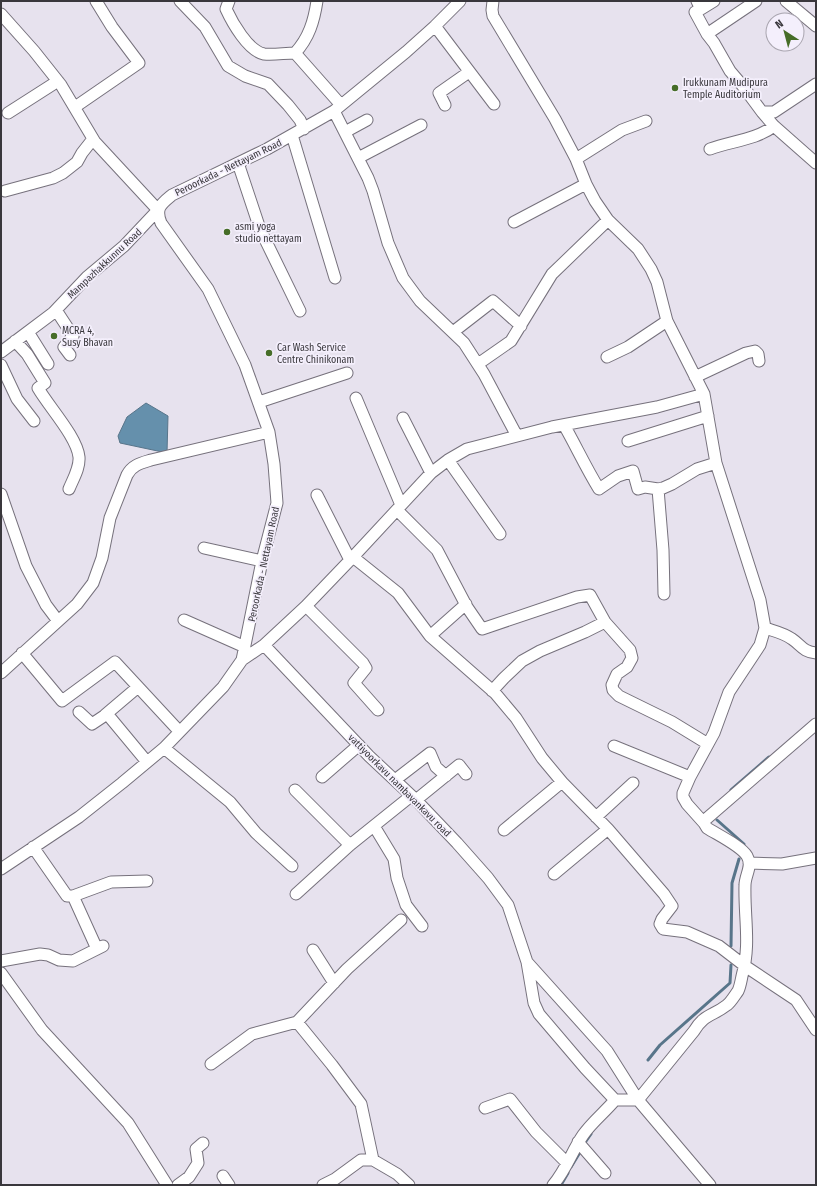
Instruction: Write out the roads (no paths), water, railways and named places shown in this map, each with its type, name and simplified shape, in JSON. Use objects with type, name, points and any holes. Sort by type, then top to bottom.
[{"type":"street","points":[[75,107],[139,63],[112,27],[96,1]]},
{"type":"street","points":[[180,1],[205,27],[228,66],[245,76],[268,84],[288,105],[300,120],[304,129]]},
{"type":"street","points":[[229,1],[226,9],[231,19],[255,51],[264,54],[295,53],[306,39],[312,23],[317,1]]},
{"type":"street","name":"Peroorkada - Nettayam Road","points":[[1,869],[79,818],[164,748],[223,687],[242,660],[262,561],[277,503],[274,464],[269,432],[245,365],[208,289],[161,223],[158,210],[172,195],[304,129],[337,108],[435,26],[460,1]]},
{"type":"street","points":[[493,1],[492,10],[497,23],[555,119],[576,159],[595,201],[608,220],[638,249],[651,269],[657,282],[668,321],[704,394],[716,463],[760,600],[765,628],[760,645],[729,692],[714,733],[690,777],[683,797],[707,828],[742,851],[747,856],[749,871],[745,884],[748,951],[739,989],[727,1005],[700,1022],[638,1100],[615,1100],[590,1125],[578,1142],[561,1176],[553,1185]]},
{"type":"street","points":[[714,1],[699,5],[695,12],[706,34],[714,43],[730,71],[762,112],[774,126],[816,163]]},
{"type":"street","points":[[706,34],[756,1]]},
{"type":"street","points":[[786,1],[816,26]]},
{"type":"street","points":[[1,14],[58,81],[94,139],[158,210]]},
{"type":"street","points":[[435,26],[494,104]]},
{"type":"street","points":[[295,53],[337,108],[345,132],[374,191],[388,244],[403,278],[420,301],[464,343],[478,364],[516,436]]},
{"type":"street","points":[[445,105],[439,93],[469,72]]},
{"type":"street","points":[[8,113],[58,81]]},
{"type":"street","points":[[762,112],[774,112],[816,84]]},
{"type":"street","points":[[345,132],[367,120]]},
{"type":"street","points":[[576,159],[622,130],[646,121]]},
{"type":"street","points":[[358,158],[420,125]]},
{"type":"street","points":[[710,149],[753,137],[769,130],[774,126]]},
{"type":"street","points":[[292,135],[335,278]]},
{"type":"street","points":[[5,191],[53,178],[63,173],[77,162],[94,139]]},
{"type":"street","points":[[238,163],[260,229],[300,311]]},
{"type":"street","points":[[514,222],[586,184]]},
{"type":"street","name":"Mampazhakkunnu Road","points":[[1,352],[56,310],[87,277],[124,246],[158,210]]},
{"type":"street","points":[[478,364],[511,340],[552,274],[608,220]]},
{"type":"street","points":[[453,332],[493,302],[521,326]]},
{"type":"street","points":[[56,310],[74,336],[64,347],[70,355]]},
{"type":"street","points":[[607,358],[628,347],[668,321]]},
{"type":"street","points":[[28,332],[48,364]]},
{"type":"street","points":[[15,341],[27,354],[45,383],[38,388],[45,401],[75,442],[79,457],[77,471],[69,489]]},
{"type":"street","points":[[695,377],[746,353],[755,351],[758,354],[759,361]]},
{"type":"street","points":[[1,365],[17,399],[34,421]]},
{"type":"street","points":[[258,402],[347,373]]},
{"type":"street","points":[[242,660],[264,645],[306,606],[431,473],[448,460],[467,450],[516,436],[657,407],[704,394]]},
{"type":"street","points":[[356,398],[399,508],[437,550],[466,604],[482,629],[577,597],[590,595],[605,622],[630,650],[632,658],[627,667],[617,674],[612,685],[613,690],[619,696],[672,722],[708,744]]},
{"type":"street","points":[[628,441],[708,416]]},
{"type":"street","points":[[403,418],[431,473]]},
{"type":"street","points":[[564,425],[579,450],[598,489],[618,476],[632,471],[638,489],[645,487],[658,489],[672,484],[697,469],[716,463]]},
{"type":"street","points":[[1,673],[77,604],[93,583],[102,558],[110,518],[130,469],[139,464],[158,458],[269,432]]},
{"type":"street","points":[[448,460],[500,534]]},
{"type":"street","points":[[658,489],[663,550],[664,594]]},
{"type":"street","points":[[1,494],[26,566],[46,604],[58,621]]},
{"type":"street","points":[[317,495],[351,558],[398,593],[430,636],[492,691],[516,718],[542,758],[562,782],[608,829],[664,894],[672,906],[660,924],[663,929],[687,932],[719,946],[745,966],[796,1000],[816,1030]]},
{"type":"street","points":[[204,548],[262,561]]},
{"type":"street","points":[[430,636],[466,604]]},
{"type":"street","points":[[306,606],[363,663],[366,668],[354,683],[378,710]]},
{"type":"street","points":[[184,620],[245,647]]},
{"type":"street","points":[[492,691],[522,661],[540,651],[605,622]]},
{"type":"street","points":[[765,628],[783,634],[792,639],[804,650],[816,653]]},
{"type":"street","name":"vattiyoorkavu nambavankavu road","points":[[264,645],[359,745],[413,798],[488,878],[508,905],[527,962],[534,1003],[539,1014],[579,1062],[615,1100]]},
{"type":"street","points":[[22,653],[62,701],[115,662],[179,731]]},
{"type":"street","points":[[79,712],[92,724],[138,687]]},
{"type":"street","points":[[105,715],[109,716],[147,762]]},
{"type":"street","points":[[704,823],[705,820],[816,724]]},
{"type":"street","points":[[322,777],[359,745]]},
{"type":"street","points":[[614,746],[690,777]]},
{"type":"street","points":[[164,748],[230,802],[256,833],[292,866]]},
{"type":"street","points":[[395,780],[430,753],[436,767],[446,776]]},
{"type":"street","points":[[296,894],[350,845],[374,826],[446,776],[459,765],[466,774]]},
{"type":"street","points":[[504,830],[562,782]]},
{"type":"street","points":[[596,817],[633,783]]},
{"type":"street","points":[[295,790],[350,845]]},
{"type":"street","points":[[374,826],[394,859],[397,878],[406,905],[422,926]]},
{"type":"street","points":[[554,874],[608,829]]},
{"type":"street","points":[[33,848],[67,896],[73,896],[112,882],[147,881]]},
{"type":"street","points":[[749,863],[782,864],[816,858]]},
{"type":"street","points":[[1,962],[40,954],[48,954],[59,960],[73,961],[100,948],[73,896]]},
{"type":"street","points":[[211,1064],[252,1034],[297,1022],[347,969],[401,920]]},
{"type":"street","points":[[314,950],[334,983]]},
{"type":"street","name":"vattiyoorkavu nambavankavu road","points":[[527,962],[607,1051],[638,1100],[710,1185]]},
{"type":"street","points":[[1,973],[42,1030],[128,1122],[167,1185]]},
{"type":"street","points":[[297,1022],[361,1104],[373,1160]]},
{"type":"street","points":[[485,1108],[510,1099],[536,1132],[567,1163]]},
{"type":"street","points":[[578,1142],[605,1174]]},
{"type":"street","points":[[178,1185],[189,1177],[198,1163],[196,1149],[203,1143]]},
{"type":"street","points":[[323,1185],[335,1179],[361,1160],[373,1160],[397,1174],[409,1185]]},
{"type":"water","points":[[146,403],[168,416],[167,453],[120,443],[118,436],[127,417]]},
{"type":"waterway","points":[[731,790],[769,757]]},
{"type":"waterway","points":[[717,820],[744,844]]},
{"type":"waterway","points":[[731,946],[732,883],[739,859]]},
{"type":"waterway","points":[[648,1060],[660,1045],[730,983],[731,965]]},
{"type":"waterway","points":[[584,1144],[591,1134]]},
{"type":"waterway","points":[[571,1167],[582,1149]]},
{"type":"waterway","points":[[561,1185],[568,1173]]},
{"type":"place","name":"Irukkunam Mudipura Temple Auditorium","points":[[675,88]]},
{"type":"place","name":"asmi yoga studio nettayam","points":[[227,232]]},
{"type":"place","name":"MCRA 4, Susy Bhavan","points":[[54,336]]},
{"type":"place","name":"Car Wash Service Centre Chinikonam","points":[[269,353]]}]
